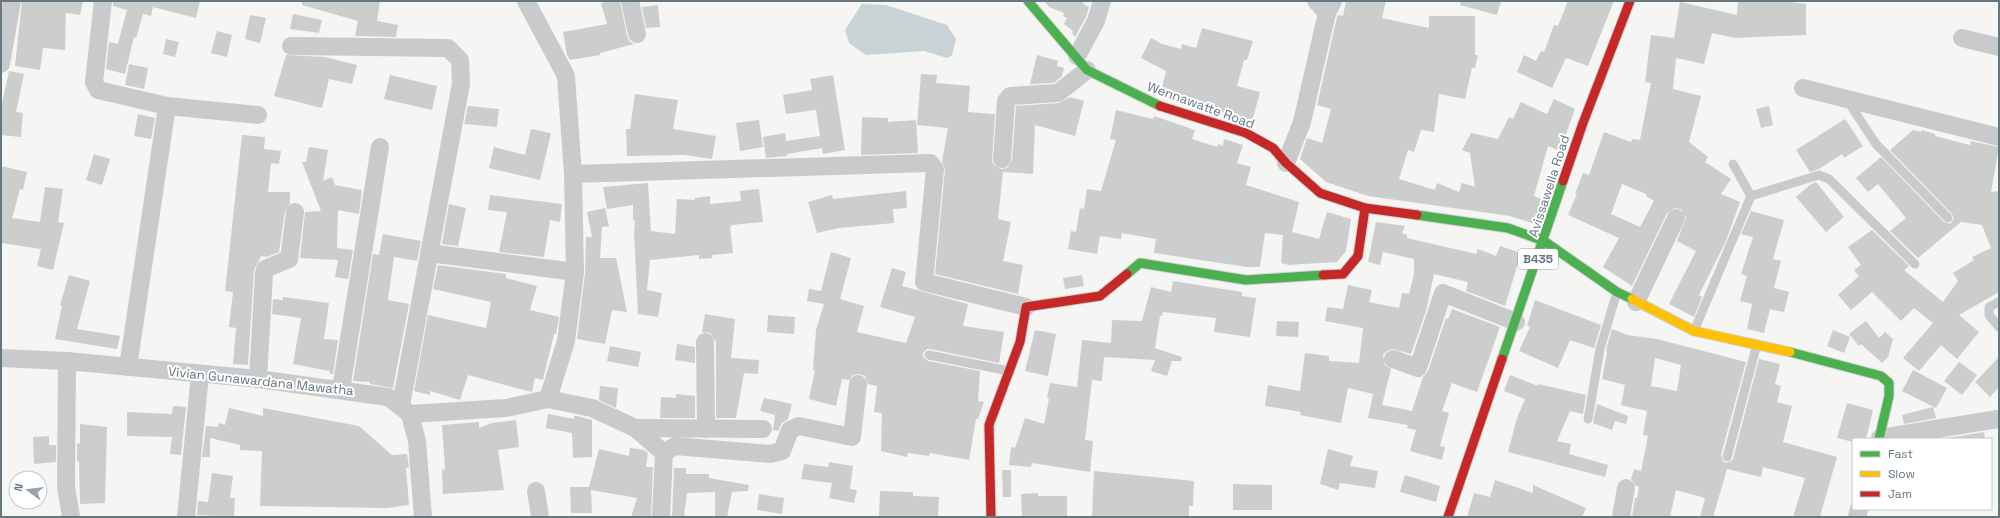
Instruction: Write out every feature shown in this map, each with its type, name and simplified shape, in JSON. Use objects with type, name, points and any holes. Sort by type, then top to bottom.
[{"type":"street","points":[[1,64],[12,1]]},
{"type":"street","points":[[103,1],[94,82],[98,90],[167,106],[258,115]]},
{"type":"street","points":[[526,1],[566,76],[573,174],[575,272],[566,342],[548,399]]},
{"type":"street","points":[[630,1],[637,34]]},
{"type":"street","name":"Wennawatte Road","points":[[1028,1],[1082,63],[1161,106],[1246,133],[1273,148],[1286,163],[1320,193],[1365,208],[1508,228],[1544,241],[1617,292],[1694,331],[1757,344],[1864,370],[1886,379],[1889,383],[1889,396],[1880,438]]},
{"type":"street","points":[[1002,159],[1006,101],[1010,96],[1058,93],[1082,63],[1102,1]]},
{"type":"street","name":"Avissawella Road","points":[[1448,517],[1544,241],[1583,123],[1630,1]]},
{"type":"street","points":[[1286,163],[1302,122],[1325,5]]},
{"type":"street","points":[[1962,38],[1999,48]]},
{"type":"street","points":[[292,46],[448,48],[460,60],[461,84],[429,253],[406,410],[417,441],[423,517]]},
{"type":"street","points":[[1803,88],[1999,137]]},
{"type":"street","points":[[128,367],[167,106]]},
{"type":"street","points":[[342,389],[380,147]]},
{"type":"street","points":[[573,174],[930,163],[934,169],[924,282],[1026,307],[1100,296],[1140,263],[1246,280],[1343,274],[1358,256],[1365,208]]},
{"type":"street","points":[[258,379],[264,273],[265,269],[289,259],[295,212]]},
{"type":"street","points":[[1636,302],[1676,218]]},
{"type":"street","points":[[429,253],[575,272]]},
{"type":"street","points":[[1393,359],[1418,368],[1443,293],[1516,322]]},
{"type":"street","points":[[991,517],[989,425],[1020,342],[1026,307]]},
{"type":"street","points":[[705,342],[706,429]]},
{"type":"street","name":"Vivian Gunawardana Mawatha","points":[[1,358],[66,361],[258,379],[342,389],[388,396],[406,410]]},
{"type":"street","points":[[66,361],[66,488],[71,517]]},
{"type":"street","points":[[186,517],[200,374]]},
{"type":"street","points":[[664,453],[675,446],[770,454],[782,451],[790,430],[799,426],[852,437],[858,384]]},
{"type":"street","points":[[406,410],[506,408],[548,399],[592,408],[635,428],[664,453]]},
{"type":"street","points":[[1880,438],[1998,419]]},
{"type":"street","points":[[635,428],[763,429]]},
{"type":"street","points":[[661,517],[664,453]]},
{"type":"street","points":[[1621,517],[1626,488]]},
{"type":"street","points":[[536,491],[540,517]]},
{"type":"lane","points":[[1847,99],[1876,144],[1948,218]]},
{"type":"lane","points":[[1733,164],[1751,196]]},
{"type":"lane","points":[[1694,331],[1751,196],[1819,175],[1829,179],[1915,264]]},
{"type":"lane","points":[[1588,419],[1600,349],[1617,292]]},
{"type":"lane","points":[[1999,302],[1988,307],[1989,315],[1999,327]]},
{"type":"lane","points":[[1727,457],[1757,344]]},
{"type":"lane","points":[[929,355],[1009,371]]},
{"type":"shaded area","points":[[862,4],[886,5],[947,25],[956,39],[952,55],[947,58],[924,51],[866,55],[849,43],[845,30]]},
{"type":"building","points":[[22,1],[83,1],[80,15],[66,13],[65,50],[43,48],[40,70],[15,66]]},
{"type":"building","points":[[113,1],[200,1],[196,18],[153,7],[151,16],[143,14],[136,38],[134,37],[125,74],[106,69],[109,42],[118,44],[127,10],[113,6]]},
{"type":"building","points":[[302,1],[380,1],[377,21],[398,25],[396,37],[355,36],[358,21],[302,5]]},
{"type":"building","points":[[620,1],[627,36],[629,41],[634,44],[600,53],[600,55],[570,60],[567,55],[563,32],[607,24],[601,3]]},
{"type":"building","points":[[1044,1],[1084,1],[1083,4],[1089,7],[1086,17],[1075,37],[1072,33],[1073,31],[1064,24],[1067,18],[1063,16],[1064,13],[1049,7]]},
{"type":"building","points":[[1346,1],[1386,1],[1382,18],[1429,28],[1429,16],[1475,16],[1475,55],[1478,55],[1475,68],[1472,68],[1465,99],[1439,94],[1434,132],[1421,130],[1414,152],[1408,150],[1399,179],[1435,190],[1437,183],[1459,192],[1462,183],[1475,187],[1470,153],[1462,150],[1471,133],[1498,139],[1509,117],[1513,119],[1521,102],[1547,114],[1554,99],[1575,109],[1560,151],[1548,146],[1534,196],[1542,199],[1535,224],[1510,216],[1368,196],[1326,182],[1300,159],[1307,138],[1322,143],[1331,109],[1317,105],[1337,17],[1338,15],[1343,16]]},
{"type":"building","points":[[1461,1],[1501,1],[1497,15],[1460,5]]},
{"type":"building","points":[[1568,1],[1614,1],[1588,66],[1566,58],[1552,88],[1517,72],[1524,55],[1536,61],[1541,51],[1544,52],[1554,25],[1558,26]]},
{"type":"building","points":[[1738,1],[1781,1],[1806,4],[1806,35],[1735,38],[1712,33],[1704,64],[1676,58],[1673,89],[1701,96],[1689,142],[1708,157],[1705,162],[1731,179],[1721,194],[1740,202],[1726,241],[1699,295],[1702,297],[1694,317],[1669,304],[1696,251],[1677,241],[1686,218],[1681,209],[1675,208],[1667,213],[1632,286],[1603,267],[1619,238],[1568,215],[1577,194],[1575,194],[1583,173],[1589,175],[1604,132],[1631,142],[1632,139],[1640,140],[1651,83],[1645,82],[1651,35],[1674,38],[1680,2],[1737,15]],"holes":[[[1622,184],[1646,194],[1646,196],[1654,201],[1640,227],[1611,214]]]},
{"type":"building","points":[[658,5],[660,27],[646,28],[642,7]]},
{"type":"building","points":[[293,14],[322,20],[319,33],[290,29]]},
{"type":"building","points":[[250,15],[266,18],[260,43],[245,39]]},
{"type":"building","points":[[1202,28],[1253,41],[1247,60],[1244,60],[1237,86],[1260,92],[1252,122],[1161,92],[1166,71],[1141,58],[1151,38],[1162,44],[1181,49],[1182,44],[1196,48]]},
{"type":"building","points":[[217,31],[232,35],[227,57],[211,53]]},
{"type":"building","points":[[166,39],[179,42],[175,57],[163,54]]},
{"type":"building","points":[[286,55],[325,57],[357,65],[352,84],[329,79],[322,108],[274,96]]},
{"type":"building","points":[[1037,55],[1058,61],[1057,66],[1064,68],[1062,76],[1054,83],[1030,84]]},
{"type":"building","points":[[129,64],[148,68],[144,89],[125,85]]},
{"type":"building","points":[[9,71],[24,74],[16,112],[23,113],[21,137],[1,135],[1,108]]},
{"type":"building","points":[[921,74],[937,75],[936,83],[970,86],[968,112],[995,114],[992,159],[993,164],[1001,169],[1007,168],[1012,160],[1016,106],[1059,103],[1070,97],[1084,101],[1075,136],[1035,125],[1033,174],[1003,172],[998,219],[1011,222],[1003,261],[1023,265],[1018,294],[935,274],[945,170],[942,161],[948,128],[917,125]]},
{"type":"building","points":[[390,75],[437,86],[432,110],[384,99]]},
{"type":"building","points":[[833,75],[845,150],[823,154],[822,148],[787,154],[787,156],[766,158],[763,137],[785,133],[786,141],[820,136],[816,110],[786,114],[783,95],[812,90],[810,79]]},
{"type":"building","points":[[635,94],[678,100],[673,129],[716,136],[712,159],[684,155],[627,156],[626,129],[630,129]]},
{"type":"building","points":[[468,106],[499,109],[497,127],[464,124]]},
{"type":"building","points":[[1769,106],[1773,125],[1761,128],[1756,109]]},
{"type":"building","points":[[1116,110],[1153,119],[1154,116],[1195,130],[1192,139],[1217,147],[1218,144],[1223,146],[1224,139],[1243,145],[1237,163],[1251,167],[1246,185],[1299,202],[1292,232],[1319,239],[1327,212],[1351,219],[1346,251],[1337,262],[1289,265],[1281,263],[1283,235],[1265,233],[1260,267],[1247,267],[1154,253],[1156,239],[1122,233],[1121,239],[1100,236],[1097,254],[1068,249],[1071,231],[1076,232],[1080,208],[1084,209],[1087,189],[1101,191],[1116,140],[1110,139]]},
{"type":"building","points":[[138,114],[155,118],[151,139],[134,136]]},
{"type":"building","points":[[862,117],[888,118],[888,122],[916,120],[918,153],[861,155]]},
{"type":"building","points":[[1845,119],[1863,146],[1844,158],[1842,154],[1819,169],[1810,172],[1796,150]]},
{"type":"building","points":[[759,120],[763,147],[740,151],[736,123]]},
{"type":"building","points":[[531,129],[551,133],[540,180],[489,168],[494,147],[525,155]]},
{"type":"building","points":[[1913,130],[1921,132],[1922,130],[1935,134],[1935,136],[1970,145],[1971,141],[1999,147],[1991,192],[1999,191],[1999,292],[1959,315],[1979,332],[1957,359],[1941,345],[1919,371],[1903,358],[1933,323],[1914,308],[1901,321],[1872,292],[1851,310],[1838,295],[1859,276],[1854,270],[1861,265],[1848,247],[1872,230],[1909,266],[1904,270],[1943,302],[1958,281],[1953,273],[1974,260],[1972,257],[1991,248],[1982,225],[1961,222],[1918,258],[1890,231],[1906,218],[1878,184],[1868,192],[1856,178],[1881,157],[1944,222],[1950,224],[1954,219],[1952,214],[1890,150]]},
{"type":"building","points":[[242,135],[265,137],[264,149],[281,151],[279,164],[271,163],[268,192],[290,192],[290,203],[285,211],[279,252],[267,257],[261,256],[254,270],[248,365],[233,364],[236,328],[229,327],[233,292],[225,291]]},
{"type":"building","points":[[309,147],[328,150],[323,181],[332,177],[335,185],[362,190],[359,214],[338,210],[337,248],[353,250],[348,279],[335,277],[338,260],[300,258],[305,212],[321,211],[302,162],[306,162]]},
{"type":"building","points":[[94,154],[110,159],[102,185],[86,180]]},
{"type":"building","points":[[1,166],[27,172],[23,190],[20,189],[12,218],[40,222],[45,187],[63,189],[58,222],[64,223],[53,270],[37,266],[41,249],[1,243]]},
{"type":"building","points":[[1816,182],[1844,217],[1826,232],[1796,197],[1811,184]]},
{"type":"building","points":[[648,183],[651,231],[675,234],[677,199],[695,200],[695,198],[710,196],[710,204],[741,201],[740,191],[759,189],[763,222],[732,225],[730,227],[733,253],[712,255],[712,258],[699,259],[699,255],[650,260],[647,290],[662,293],[658,317],[638,314],[634,233],[635,220],[633,221],[633,205],[607,209],[603,187]]},
{"type":"building","points":[[906,191],[907,208],[893,209],[894,223],[839,228],[817,233],[808,202],[832,195],[833,199]]},
{"type":"building","points":[[490,195],[562,204],[560,222],[550,220],[544,257],[499,252],[507,212],[488,210]]},
{"type":"building","points":[[449,204],[466,208],[458,246],[442,244]]},
{"type":"building","points":[[605,208],[609,226],[602,227],[600,258],[616,258],[627,312],[612,310],[605,344],[577,339],[585,273],[586,237],[592,237],[587,212]]},
{"type":"building","points":[[1751,211],[1784,220],[1773,259],[1781,261],[1774,288],[1789,292],[1784,312],[1770,309],[1764,333],[1747,329],[1752,304],[1740,301],[1747,276],[1741,274],[1753,237],[1741,234]]},
{"type":"building","points":[[1376,222],[1405,226],[1402,233],[1407,235],[1407,238],[1476,254],[1478,249],[1496,256],[1500,246],[1521,253],[1505,306],[1466,291],[1468,282],[1434,274],[1426,311],[1411,354],[1392,349],[1383,355],[1385,365],[1391,369],[1382,405],[1412,411],[1423,377],[1428,371],[1446,318],[1448,319],[1452,309],[1500,327],[1477,392],[1452,383],[1442,411],[1449,413],[1440,446],[1445,447],[1442,460],[1410,451],[1416,430],[1407,428],[1408,425],[1368,418],[1373,394],[1348,388],[1341,423],[1300,415],[1301,412],[1265,406],[1268,385],[1300,391],[1305,353],[1329,356],[1329,361],[1359,363],[1363,328],[1325,321],[1327,307],[1343,309],[1348,285],[1372,290],[1369,302],[1399,308],[1402,293],[1409,294],[1414,274],[1414,259],[1383,252],[1380,265],[1368,262]]},
{"type":"building","points":[[383,234],[421,241],[417,261],[394,257],[388,300],[409,304],[393,388],[370,384],[370,382],[353,381],[373,254],[379,255]]},
{"type":"building","points":[[831,252],[851,258],[840,299],[864,306],[857,332],[906,343],[915,317],[880,307],[892,268],[906,272],[902,286],[968,304],[963,326],[1004,332],[999,363],[930,349],[927,349],[923,353],[923,357],[928,361],[980,371],[978,401],[984,402],[978,419],[976,419],[969,460],[930,453],[929,456],[908,453],[907,457],[881,451],[882,413],[874,412],[877,386],[868,384],[865,376],[860,374],[853,375],[849,380],[842,379],[836,406],[809,399],[815,370],[813,370],[816,330],[824,304],[807,301],[809,289],[821,291]]},
{"type":"building","points":[[438,265],[506,274],[506,278],[537,286],[530,310],[559,317],[556,334],[554,334],[543,380],[535,378],[532,392],[468,375],[460,400],[430,391],[430,395],[414,391],[428,315],[486,328],[491,302],[433,289]]},
{"type":"building","points":[[69,275],[90,281],[77,329],[120,336],[117,349],[55,339],[62,306],[60,305]]},
{"type":"building","points":[[1082,275],[1084,286],[1065,289],[1063,278]]},
{"type":"building","points":[[1173,281],[1242,292],[1242,296],[1256,298],[1250,337],[1214,332],[1216,318],[1163,312],[1162,316],[1160,316],[1155,348],[1182,357],[1181,361],[1172,361],[1167,376],[1151,371],[1155,360],[1104,357],[1102,381],[1092,380],[1085,440],[1093,441],[1090,472],[1032,463],[1031,467],[1009,465],[1011,447],[1015,448],[1025,418],[1044,424],[1049,399],[1047,398],[1050,383],[1077,387],[1082,340],[1111,343],[1112,320],[1142,321],[1151,287],[1171,292]]},
{"type":"building","points":[[283,297],[329,303],[324,339],[338,340],[333,374],[330,374],[330,371],[293,364],[301,318],[272,314],[273,299],[283,300]]},
{"type":"building","points":[[1535,300],[1601,325],[1594,348],[1570,340],[1558,368],[1519,351],[1530,327],[1527,326]]},
{"type":"building","points":[[705,314],[735,319],[731,358],[759,360],[758,374],[744,373],[736,418],[716,418],[716,342],[710,333],[702,332]]},
{"type":"building","points":[[768,315],[795,317],[794,334],[767,332]]},
{"type":"building","points":[[1277,321],[1299,322],[1298,337],[1276,336]]},
{"type":"building","points":[[1866,321],[1879,338],[1885,332],[1893,339],[1888,357],[1882,363],[1861,344],[1859,346],[1849,334]]},
{"type":"building","points":[[1612,329],[1627,335],[1657,339],[1746,362],[1721,455],[1723,461],[1726,463],[1733,459],[1759,359],[1780,364],[1775,384],[1781,386],[1777,402],[1792,406],[1783,442],[1837,457],[1820,517],[1793,517],[1805,478],[1763,467],[1761,477],[1727,469],[1713,517],[1700,517],[1705,498],[1676,490],[1670,517],[1632,517],[1635,498],[1637,498],[1639,486],[1636,486],[1631,479],[1634,469],[1641,471],[1648,436],[1643,435],[1647,411],[1621,405],[1625,385],[1602,379],[1607,352],[1606,350]],"holes":[[[1655,358],[1681,365],[1677,391],[1651,386]]]},
{"type":"building","points":[[1035,330],[1056,334],[1048,376],[1025,371]]},
{"type":"building","points":[[1833,330],[1850,337],[1844,353],[1827,346]]},
{"type":"building","points":[[677,344],[695,347],[695,363],[675,360]]},
{"type":"building","points":[[610,346],[641,352],[638,367],[607,361]]},
{"type":"building","points":[[1999,357],[1999,387],[1990,397],[1975,382]]},
{"type":"building","points":[[1959,362],[1977,375],[1962,395],[1944,381]]},
{"type":"building","points":[[1913,370],[1947,388],[1936,408],[1902,391]]},
{"type":"building","points":[[1510,375],[1538,386],[1538,384],[1586,395],[1583,414],[1570,411],[1557,441],[1571,444],[1569,454],[1608,465],[1605,477],[1508,452],[1517,418],[1525,399],[1504,391]]},
{"type":"building","points":[[600,386],[618,388],[616,408],[599,400]]},
{"type":"building","points":[[676,394],[695,396],[695,418],[660,418],[661,397],[676,398]]},
{"type":"building","points":[[764,398],[792,404],[788,419],[782,423],[778,431],[773,430],[775,415],[760,411]]},
{"type":"building","points":[[1847,403],[1873,410],[1866,438],[1852,438],[1852,442],[1837,438]]},
{"type":"building","points":[[1597,404],[1628,416],[1626,424],[1615,421],[1612,430],[1593,423]]},
{"type":"building","points":[[173,406],[186,407],[181,455],[170,454],[172,437],[127,436],[127,412],[172,414]]},
{"type":"building","points":[[1933,407],[1936,418],[1904,424],[1902,415]]},
{"type":"building","points":[[229,408],[263,416],[263,408],[359,426],[392,455],[407,454],[409,467],[406,468],[409,505],[387,508],[260,506],[262,451],[240,450],[240,445],[210,438],[210,457],[202,457],[206,426],[218,427],[219,423],[225,425]]},
{"type":"building","points":[[548,414],[574,419],[574,416],[577,416],[592,420],[592,457],[573,458],[572,433],[546,428]]},
{"type":"building","points":[[516,420],[519,447],[498,450],[504,490],[443,494],[442,470],[445,469],[442,425],[479,422],[479,428],[492,423]]},
{"type":"building","points":[[80,424],[107,427],[105,503],[80,504],[77,444],[80,443]]},
{"type":"building","points":[[1984,432],[1985,438],[1948,438]]},
{"type":"building","points":[[49,436],[49,445],[56,445],[56,462],[34,464],[33,437]]},
{"type":"building","points":[[630,448],[644,450],[648,453],[646,467],[653,467],[651,517],[631,517],[637,498],[591,490],[592,513],[571,513],[570,487],[589,487],[599,449],[629,456]]},
{"type":"building","points":[[1328,449],[1353,456],[1350,466],[1378,471],[1375,488],[1340,483],[1338,490],[1320,484]]},
{"type":"building","points":[[829,462],[853,466],[850,489],[857,490],[854,503],[829,498],[832,483],[801,479],[804,464],[828,467]]},
{"type":"building","points":[[674,468],[686,468],[686,474],[709,474],[709,478],[749,485],[748,491],[732,492],[727,517],[715,517],[715,492],[687,493],[684,517],[672,517]]},
{"type":"building","points":[[1002,470],[1011,470],[1011,497],[1003,497]]},
{"type":"building","points":[[1094,471],[1194,481],[1193,506],[1189,506],[1189,517],[1092,517]]},
{"type":"building","points":[[212,473],[233,476],[230,498],[235,498],[234,517],[197,515],[198,501],[208,502]]},
{"type":"building","points":[[1405,475],[1440,486],[1436,502],[1400,492]]},
{"type":"building","points":[[1495,480],[1533,493],[1533,485],[1586,508],[1582,517],[1467,517],[1474,493],[1490,497]]},
{"type":"building","points":[[1233,484],[1272,485],[1272,510],[1233,510]]},
{"type":"building","points":[[880,491],[913,492],[913,496],[939,497],[938,517],[879,517]]},
{"type":"building","points":[[1038,493],[1038,496],[1067,496],[1067,517],[1022,517],[1021,494]]},
{"type":"building","points":[[759,494],[784,498],[782,514],[757,510]]},
{"type":"traffic: fast","points":[[1028,1],[1087,70],[1160,106]]},
{"type":"traffic: fast","points":[[1502,359],[1563,181]]},
{"type":"traffic: fast","points":[[1417,215],[1508,228],[1544,241],[1617,292],[1632,299]]},
{"type":"traffic: fast","points":[[1127,274],[1140,263],[1246,280],[1323,275]]},
{"type":"traffic: fast","points":[[1790,352],[1881,376],[1889,383],[1889,396],[1879,438]]},
{"type":"traffic: slow","points":[[1632,299],[1694,331],[1790,352]]},
{"type":"traffic: jam","points":[[1563,181],[1583,123],[1630,1]]},
{"type":"traffic: jam","points":[[1160,106],[1246,133],[1273,148],[1286,163],[1320,193],[1365,208],[1417,215]]},
{"type":"traffic: jam","points":[[1323,275],[1343,274],[1358,256],[1365,208]]},
{"type":"traffic: jam","points":[[991,517],[989,425],[1020,342],[1026,307],[1100,296],[1127,274]]},
{"type":"traffic: jam","points":[[1448,517],[1502,359]]}]
